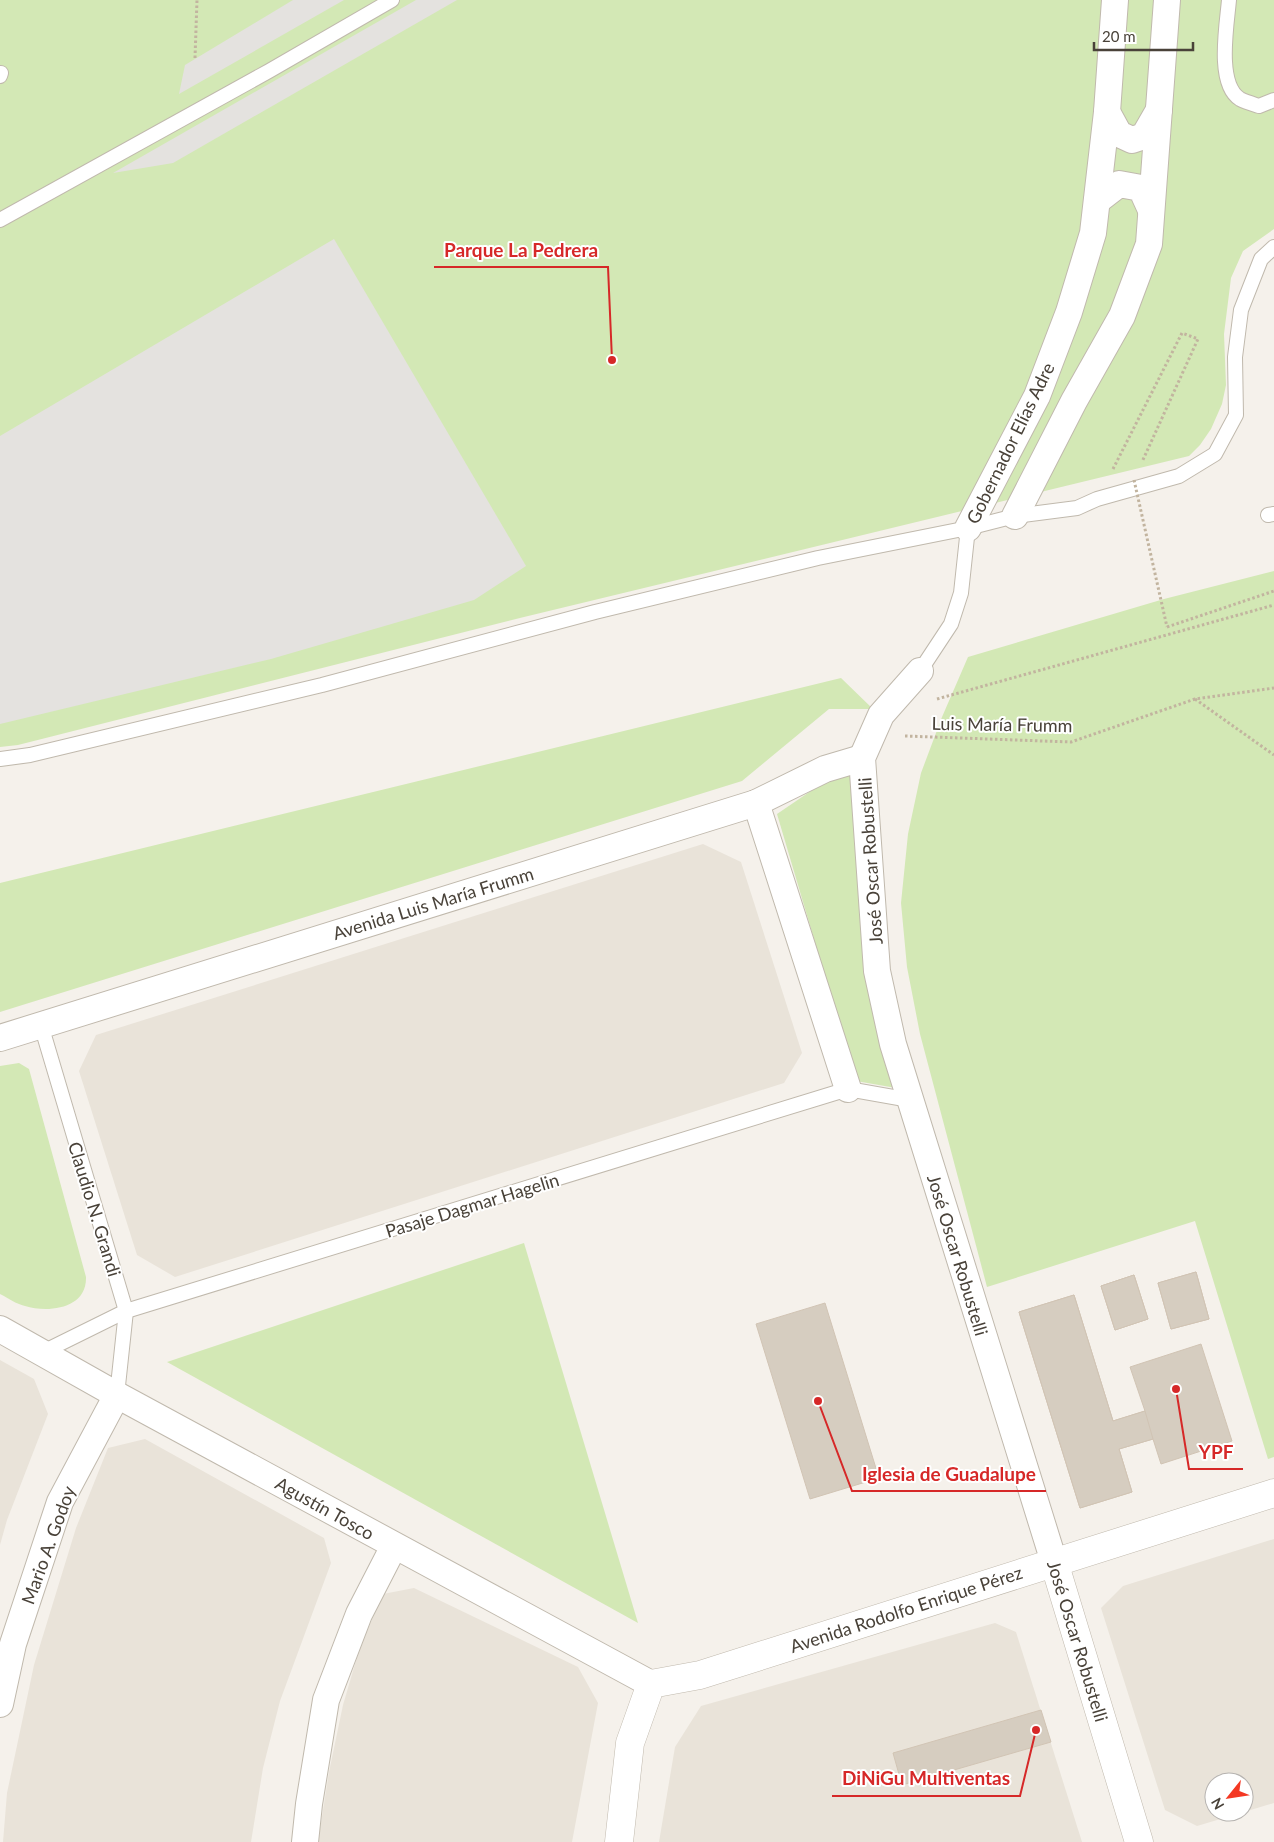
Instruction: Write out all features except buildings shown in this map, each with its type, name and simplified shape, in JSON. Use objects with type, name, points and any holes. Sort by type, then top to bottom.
[{"type":"street","name":"Gobernador Elías Adre","points":[[968,528],[1037,396],[1072,303],[1093,233],[1107,112],[1114,0]]},
{"type":"street","points":[[1015,516],[1074,401],[1122,316],[1148,244],[1167,0]]},
{"type":"street","points":[[1107,112],[1119,134],[1132,140],[1144,136],[1160,109]]},
{"type":"street","points":[[1097,201],[1119,184],[1141,188],[1151,210]]},
{"type":"street","points":[[867,746],[881,715],[920,671]]},
{"type":"street","name":"Avenida Luis María Frumm","points":[[0,1038],[756,802],[825,769],[867,746]]},
{"type":"street","name":"José Oscar Robustelli","points":[[867,746],[877,971],[893,1044],[1139,1842]]},
{"type":"street","points":[[756,802],[848,1089]]},
{"type":"street","name":"Agustín Tosco","points":[[0,1329],[117,1395],[651,1684]]},
{"type":"street","name":"Mario A. Godoy","points":[[0,1704],[13,1644],[60,1502],[117,1395]]},
{"type":"street","name":"Avenida Rodolfo Enrique Pérez","points":[[651,1684],[700,1675],[1274,1493]]},
{"type":"street","points":[[305,1842],[309,1804],[326,1700],[359,1614],[394,1546]]},
{"type":"street","points":[[620,1842],[630,1743],[651,1684]]},
{"type":"lane","points":[[0,220],[269,71],[392,0]]},
{"type":"lane","points":[[1229,0],[1224,58],[1229,85],[1239,98],[1259,106],[1274,100]]},
{"type":"lane","points":[[0,759],[50,751],[322,685],[596,612],[809,561],[968,528],[1015,516],[1077,508],[1097,499],[1178,476],[1215,454],[1236,415],[1235,357],[1241,310],[1260,259],[1274,247]]},
{"type":"lane","name":"Gobernador Elías Adre","points":[[920,671],[951,624],[961,593],[968,528]]},
{"type":"lane","name":"Claudio N. Grandi","points":[[40,1025],[126,1312],[117,1395]]},
{"type":"lane","name":"Pasaje Dagmar Hagelin","points":[[41,1353],[126,1312],[848,1089],[910,1100]]},
{"type":"path","points":[[195,58],[198,0]]},
{"type":"path","points":[[1097,499],[1182,332],[1198,340],[1142,463]]},
{"type":"path","points":[[1138,472],[1134,480],[1167,627],[1274,591]]},
{"type":"path","points":[[929,701],[1274,605]]},
{"type":"path","name":"Luis María Frumm","points":[[867,746],[1071,742],[1195,699],[1274,688]]},
{"type":"path","points":[[1195,699],[1274,755]]},
{"type":"shaded area","points":[[293,0],[344,0],[179,94],[185,65]]},
{"type":"shaded area","points":[[416,0],[457,0],[173,163],[113,173]]},
{"type":"shaded area","points":[[334,239],[526,566],[474,600],[271,659],[0,724],[0,436]]},
{"type":"shaded area","points":[[703,844],[741,862],[802,1053],[784,1083],[175,1277],[137,1255],[79,1071],[96,1035]]},
{"type":"shaded area","points":[[0,1360],[34,1379],[48,1414],[7,1520],[0,1545]]},
{"type":"shaded area","points":[[145,1439],[324,1538],[331,1563],[280,1701],[263,1768],[251,1842],[3,1842],[7,1793],[34,1665],[76,1528],[108,1448]]},
{"type":"shaded area","points":[[1274,1539],[1274,1803],[1254,1809],[1254,1772],[1204,1772],[1204,1822],[1210,1822],[1197,1826],[1165,1810],[1101,1608],[1123,1586]]},
{"type":"shaded area","points":[[414,1588],[578,1667],[598,1703],[572,1842],[318,1842],[329,1772],[343,1705],[360,1647],[383,1594]]},
{"type":"shaded area","points":[[995,1623],[1016,1632],[1082,1842],[659,1842],[675,1747],[701,1706]]},
{"type":"green space","points":[[0,0],[1274,0],[1274,229],[1243,251],[1231,278],[1224,334],[1226,385],[1222,404],[1211,429],[1200,445],[1189,456],[524,617],[18,745],[0,747]]},
{"type":"green space","points":[[1274,571],[1274,1457],[1268,1459],[1195,1221],[987,1287],[920,1034],[907,967],[901,903],[908,834],[921,773],[942,717],[968,657],[1164,599]]},
{"type":"green space","points":[[841,678],[873,709],[829,709],[742,781],[0,1012],[0,883]]},
{"type":"green space","points":[[854,771],[896,1088],[856,1081],[777,814],[830,778]]},
{"type":"green space","points":[[19,1063],[29,1069],[86,1277],[85,1288],[80,1296],[73,1302],[55,1308],[44,1309],[25,1306],[0,1294],[0,1066]]},
{"type":"green space","points":[[524,1243],[638,1623],[167,1362]]},
{"type":"place","name":"Parque La Pedrera","points":[[612,360]]},
{"type":"place","name":"YPF","points":[[1176,1389]]},
{"type":"place","name":"Iglesia de Guadalupe","points":[[818,1401]]},
{"type":"place","name":"DiNiGu Multiventas","points":[[1036,1730]]}]
